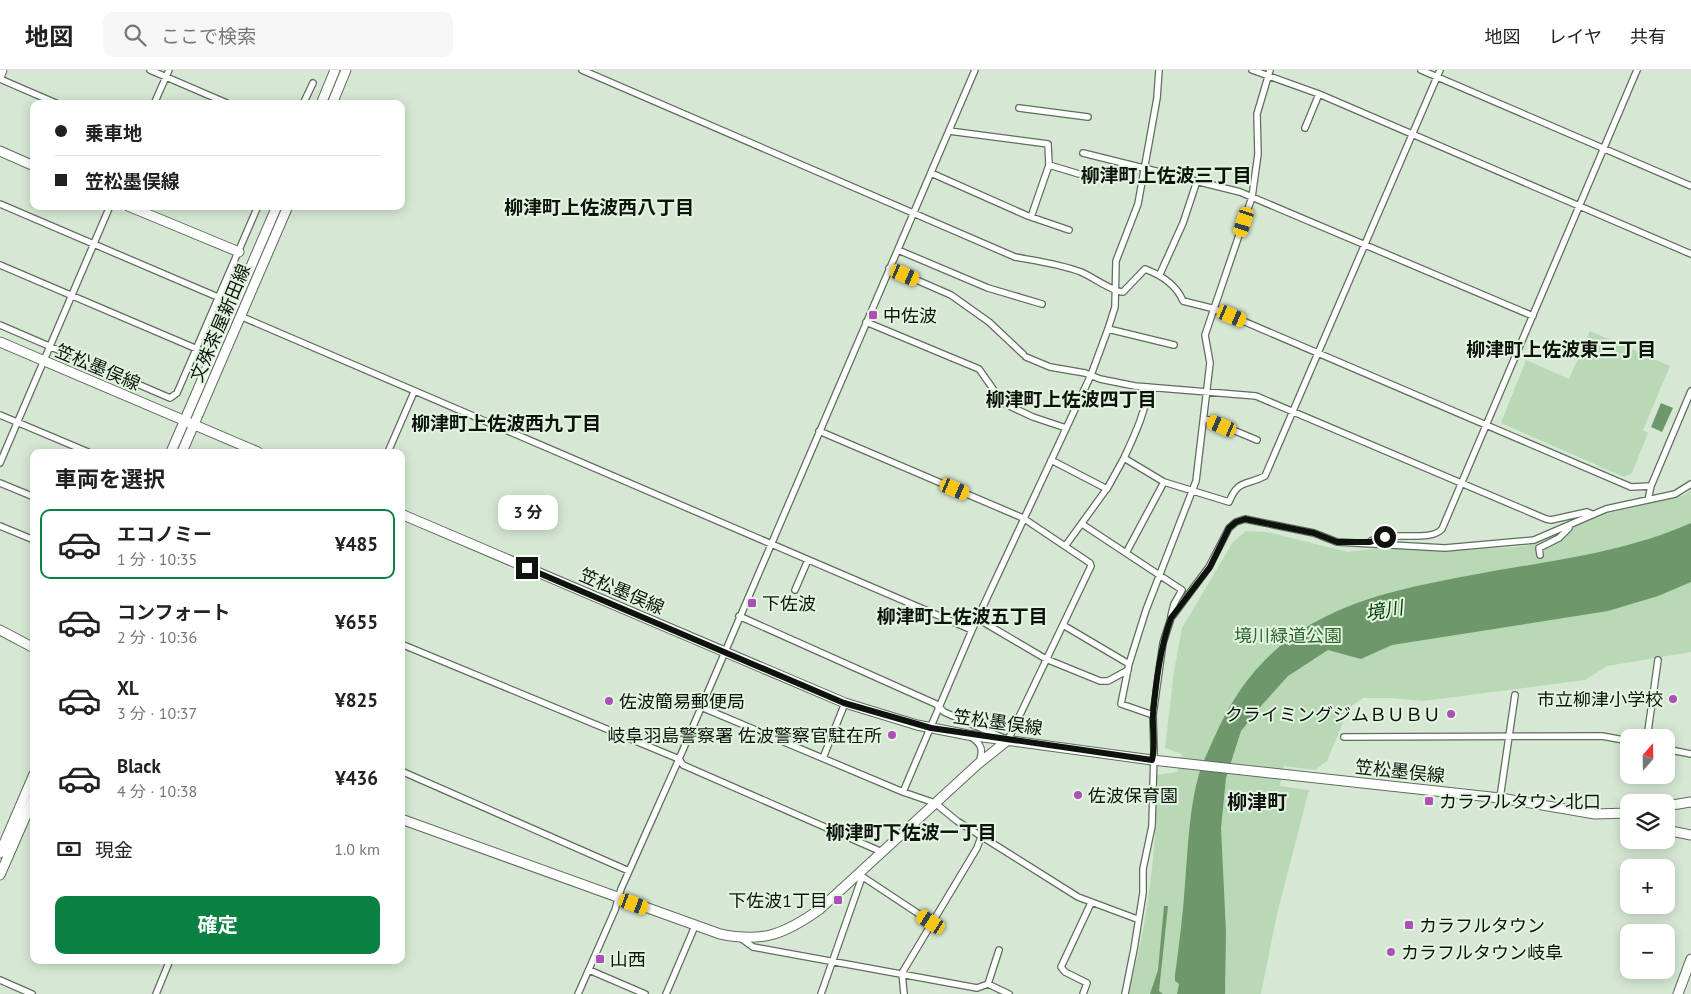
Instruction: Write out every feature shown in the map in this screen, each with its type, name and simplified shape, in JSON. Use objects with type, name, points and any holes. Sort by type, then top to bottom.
[{"type":"main road","points":[[0,75],[2,70]]},
{"type":"main road","points":[[322,100],[333,71],[345,73],[334,100]]},
{"type":"main road","points":[[0,151],[30,164]]},
{"type":"main road","points":[[138,210],[239,252]]},
{"type":"main road","points":[[172,449],[274,210]]},
{"type":"main road","name":"文殊茶屋新田線","points":[[183,449],[286,210]]},
{"type":"main road","name":"笠松墨俣線","points":[[0,342],[251,449]]},
{"type":"main road","name":"笠松墨俣線","points":[[405,516],[844,703],[931,728],[968,735],[1165,762],[1500,798],[1595,814],[1620,816]]},
{"type":"main road","points":[[0,630],[30,646]]},
{"type":"main road","points":[[405,820],[695,926],[742,939],[766,938],[794,928],[820,909],[861,875],[882,852],[978,764],[1008,740]]},
{"type":"main road","points":[[0,875],[3,850],[30,784]]},
{"type":"main road","points":[[1675,805],[1691,802]]},
{"type":"main road","points":[[3,850],[30,804]]},
{"type":"main road","points":[[1675,832],[1691,836]]},
{"type":"main road","points":[[1678,994],[1688,979],[1691,959]]},
{"type":"street","points":[[150,70],[221,100]]},
{"type":"street","points":[[156,100],[169,70]]},
{"type":"street","points":[[582,70],[1016,257],[1061,265],[1102,281],[1117,291],[1123,292],[1145,269],[1160,274],[1179,291],[1183,301],[1215,309],[1631,487],[1651,486]]},
{"type":"street","points":[[578,994],[818,431],[975,70]]},
{"type":"street","points":[[903,792],[972,630],[1091,375],[1108,330],[1115,307],[1118,253],[1138,204],[1157,98],[1159,70]]},
{"type":"street","points":[[1252,70],[1269,72],[1691,254]]},
{"type":"street","points":[[1421,70],[1691,186]]},
{"type":"street","points":[[1124,458],[1164,482],[1229,502],[1233,491],[1239,484],[1265,476],[1440,70]]},
{"type":"street","points":[[1370,542],[1395,535],[1433,535],[1439,533],[1637,70]]},
{"type":"street","points":[[1153,715],[1121,704],[1129,664],[1160,575],[1194,490],[1210,363],[1205,335],[1252,196],[1258,154],[1257,114],[1269,72]]},
{"type":"street","points":[[0,79],[49,100]]},
{"type":"street","points":[[305,100],[312,83]]},
{"type":"street","points":[[1306,128],[1319,94]]},
{"type":"street","points":[[1019,108],[1088,118]]},
{"type":"street","points":[[949,131],[1048,144],[1049,165],[1031,217]]},
{"type":"street","points":[[1083,153],[1252,196],[1365,246],[1533,316]]},
{"type":"street","points":[[1049,165],[1079,174]]},
{"type":"street","points":[[931,173],[1031,217],[1069,230]]},
{"type":"street","points":[[1160,274],[1183,223],[1197,181]]},
{"type":"street","points":[[0,204],[220,298]]},
{"type":"street","points":[[0,463],[108,210]]},
{"type":"street","points":[[0,325],[170,398],[177,393],[220,298],[256,210]]},
{"type":"street","points":[[898,250],[988,288],[1042,304]]},
{"type":"street","points":[[0,265],[197,349]]},
{"type":"street","points":[[889,268],[951,295],[989,322],[1024,356],[1050,367],[1148,387],[1256,396],[1546,519],[1551,520],[1587,512],[1592,514]]},
{"type":"street","points":[[240,316],[972,630]]},
{"type":"street","points":[[866,322],[979,369],[1003,403],[1033,417],[1066,428]]},
{"type":"street","points":[[1108,330],[1174,345]]},
{"type":"street","points":[[1066,545],[1107,489],[1124,458],[1136,431],[1147,397],[1148,387]]},
{"type":"street","points":[[1648,500],[1651,486],[1691,390]]},
{"type":"street","points":[[389,449],[414,392]]},
{"type":"street","points":[[0,415],[81,449]]},
{"type":"street","points":[[1204,418],[1257,440]]},
{"type":"street","points":[[739,616],[936,704],[944,712],[1008,740],[1091,566],[1090,562],[1066,545],[1023,518],[818,431]]},
{"type":"street","points":[[1051,460],[1107,489]]},
{"type":"street","points":[[1126,553],[1164,482]]},
{"type":"street","points":[[0,483],[30,495]]},
{"type":"street","points":[[1171,618],[1210,567],[1229,528],[1236,522],[1245,519],[1314,533],[1337,542],[1370,542],[1445,548],[1521,543],[1534,540],[1592,514],[1675,494],[1691,484]]},
{"type":"street","points":[[1082,524],[1182,590],[1174,604],[1163,643],[1153,715],[1152,826],[1143,869],[1143,894],[1137,919],[1134,949],[1124,994]]},
{"type":"street","points":[[1540,555],[1538,548],[1559,538],[1569,528],[1569,525]]},
{"type":"street","points":[[0,526],[30,538]]},
{"type":"street","points":[[795,590],[808,560]]},
{"type":"street","points":[[978,619],[1046,659],[1100,681],[1108,681],[1128,670]]},
{"type":"street","points":[[1063,625],[1129,664]]},
{"type":"street","points":[[405,646],[679,759],[683,765],[882,852]]},
{"type":"street","points":[[1648,729],[1658,660]]},
{"type":"street","points":[[1500,798],[1515,695]]},
{"type":"street","points":[[823,758],[844,703]]},
{"type":"street","points":[[701,707],[903,792],[935,803],[981,837],[1052,882],[1091,903],[1137,919]]},
{"type":"street","points":[[968,735],[978,741],[981,748],[982,754],[978,764]]},
{"type":"street","points":[[1344,737],[1602,736],[1620,739]]},
{"type":"street","points":[[1675,751],[1691,754]]},
{"type":"street","points":[[405,773],[629,871]]},
{"type":"street","points":[[904,994],[902,972],[977,848],[981,837]]},
{"type":"street","points":[[821,994],[831,961],[853,907],[861,875],[931,922]]},
{"type":"street","points":[[1083,994],[1086,983],[1066,972],[1061,967],[1091,903]]},
{"type":"street","points":[[666,994],[695,926]]},
{"type":"street","points":[[742,939],[753,947],[902,972],[977,988],[988,984],[1009,994]]},
{"type":"street","points":[[988,984],[999,950]]},
{"type":"street","points":[[156,994],[168,964]]},
{"type":"street","points":[[589,970],[645,994]]},
{"type":"street","points":[[0,980],[32,994]]},
{"type":"green space","points":[[1590,331],[1670,366],[1643,430],[1648,433],[1632,473],[1624,477],[1501,423],[1526,360],[1569,379]]},
{"type":"green space","name":"境川緑道公園","points":[[1691,489],[1691,652],[1607,666],[1585,680],[1423,701],[1363,698],[1349,708],[1327,761],[1315,770],[1284,766],[1280,786],[1309,790],[1277,914],[1261,994],[1128,994],[1141,940],[1150,886],[1157,803],[1157,775],[1177,772],[1182,754],[1165,748],[1174,671],[1182,628],[1233,542],[1246,531],[1267,532],[1348,552],[1380,548],[1448,551],[1516,547],[1534,544],[1605,514],[1685,495]]},
{"type":"water","points":[[1661,403],[1673,408],[1662,432],[1651,427]]},
{"type":"water","name":"境川","points":[[1691,523],[1691,582],[1658,596],[1608,611],[1392,645],[1361,659],[1328,650],[1288,676],[1241,731],[1226,778],[1221,828],[1226,932],[1225,994],[1177,994],[1179,984],[1175,981],[1175,975],[1189,829],[1199,774],[1214,738],[1235,698],[1260,666],[1287,640],[1319,620],[1353,605],[1390,593],[1430,583],[1555,561],[1610,549],[1665,534]]},
{"type":"water","points":[[1164,906],[1168,906],[1159,991],[1163,994],[1150,994],[1158,970]]},
{"type":"place","name":"中佐波","points":[[873,315]]},
{"type":"place","name":"下佐波","points":[[752,603]]},
{"type":"place","name":"市立柳津小学校","points":[[1673,699]]},
{"type":"place","name":"佐波簡易郵便局","points":[[609,701]]},
{"type":"place","name":"クライミングジムＢＵＢＵ","points":[[1451,714]]},
{"type":"place","name":"岐阜羽島警察署 佐波警察官駐在所","points":[[892,735]]},
{"type":"place","name":"佐波保育園","points":[[1078,795]]},
{"type":"place","name":"カラフルタウン北口","points":[[1429,801]]},
{"type":"place","name":"下佐波1丁目","points":[[838,900]]},
{"type":"place","name":"カラフルタウン","points":[[1409,925]]},
{"type":"place","name":"カラフルタウン岐阜","points":[[1391,952]]},
{"type":"place","name":"山西","points":[[600,959]]},
{"type":"district","name":"柳津町上佐波三丁目","points":[[1166,175]]},
{"type":"district","name":"柳津町上佐波西八丁目","points":[[599,207]]},
{"type":"district","name":"柳津町上佐波東三丁目","points":[[1561,349]]},
{"type":"district","name":"柳津町上佐波四丁目","points":[[1071,399]]},
{"type":"district","name":"柳津町上佐波西九丁目","points":[[506,423]]},
{"type":"district","name":"柳津町上佐波五丁目","points":[[962,616]]},
{"type":"district","name":"柳津町","points":[[1257,802]]},
{"type":"district","name":"柳津町下佐波一丁目","points":[[911,832]]},
{"type":"route","points":[[527,568],[844,703],[883,715],[931,728],[968,735],[1152,760],[1154,751],[1153,715],[1163,643],[1167,628],[1171,618],[1210,567],[1229,528],[1236,522],[1245,519],[1314,533],[1337,542],[1370,542],[1385,537]]}]
